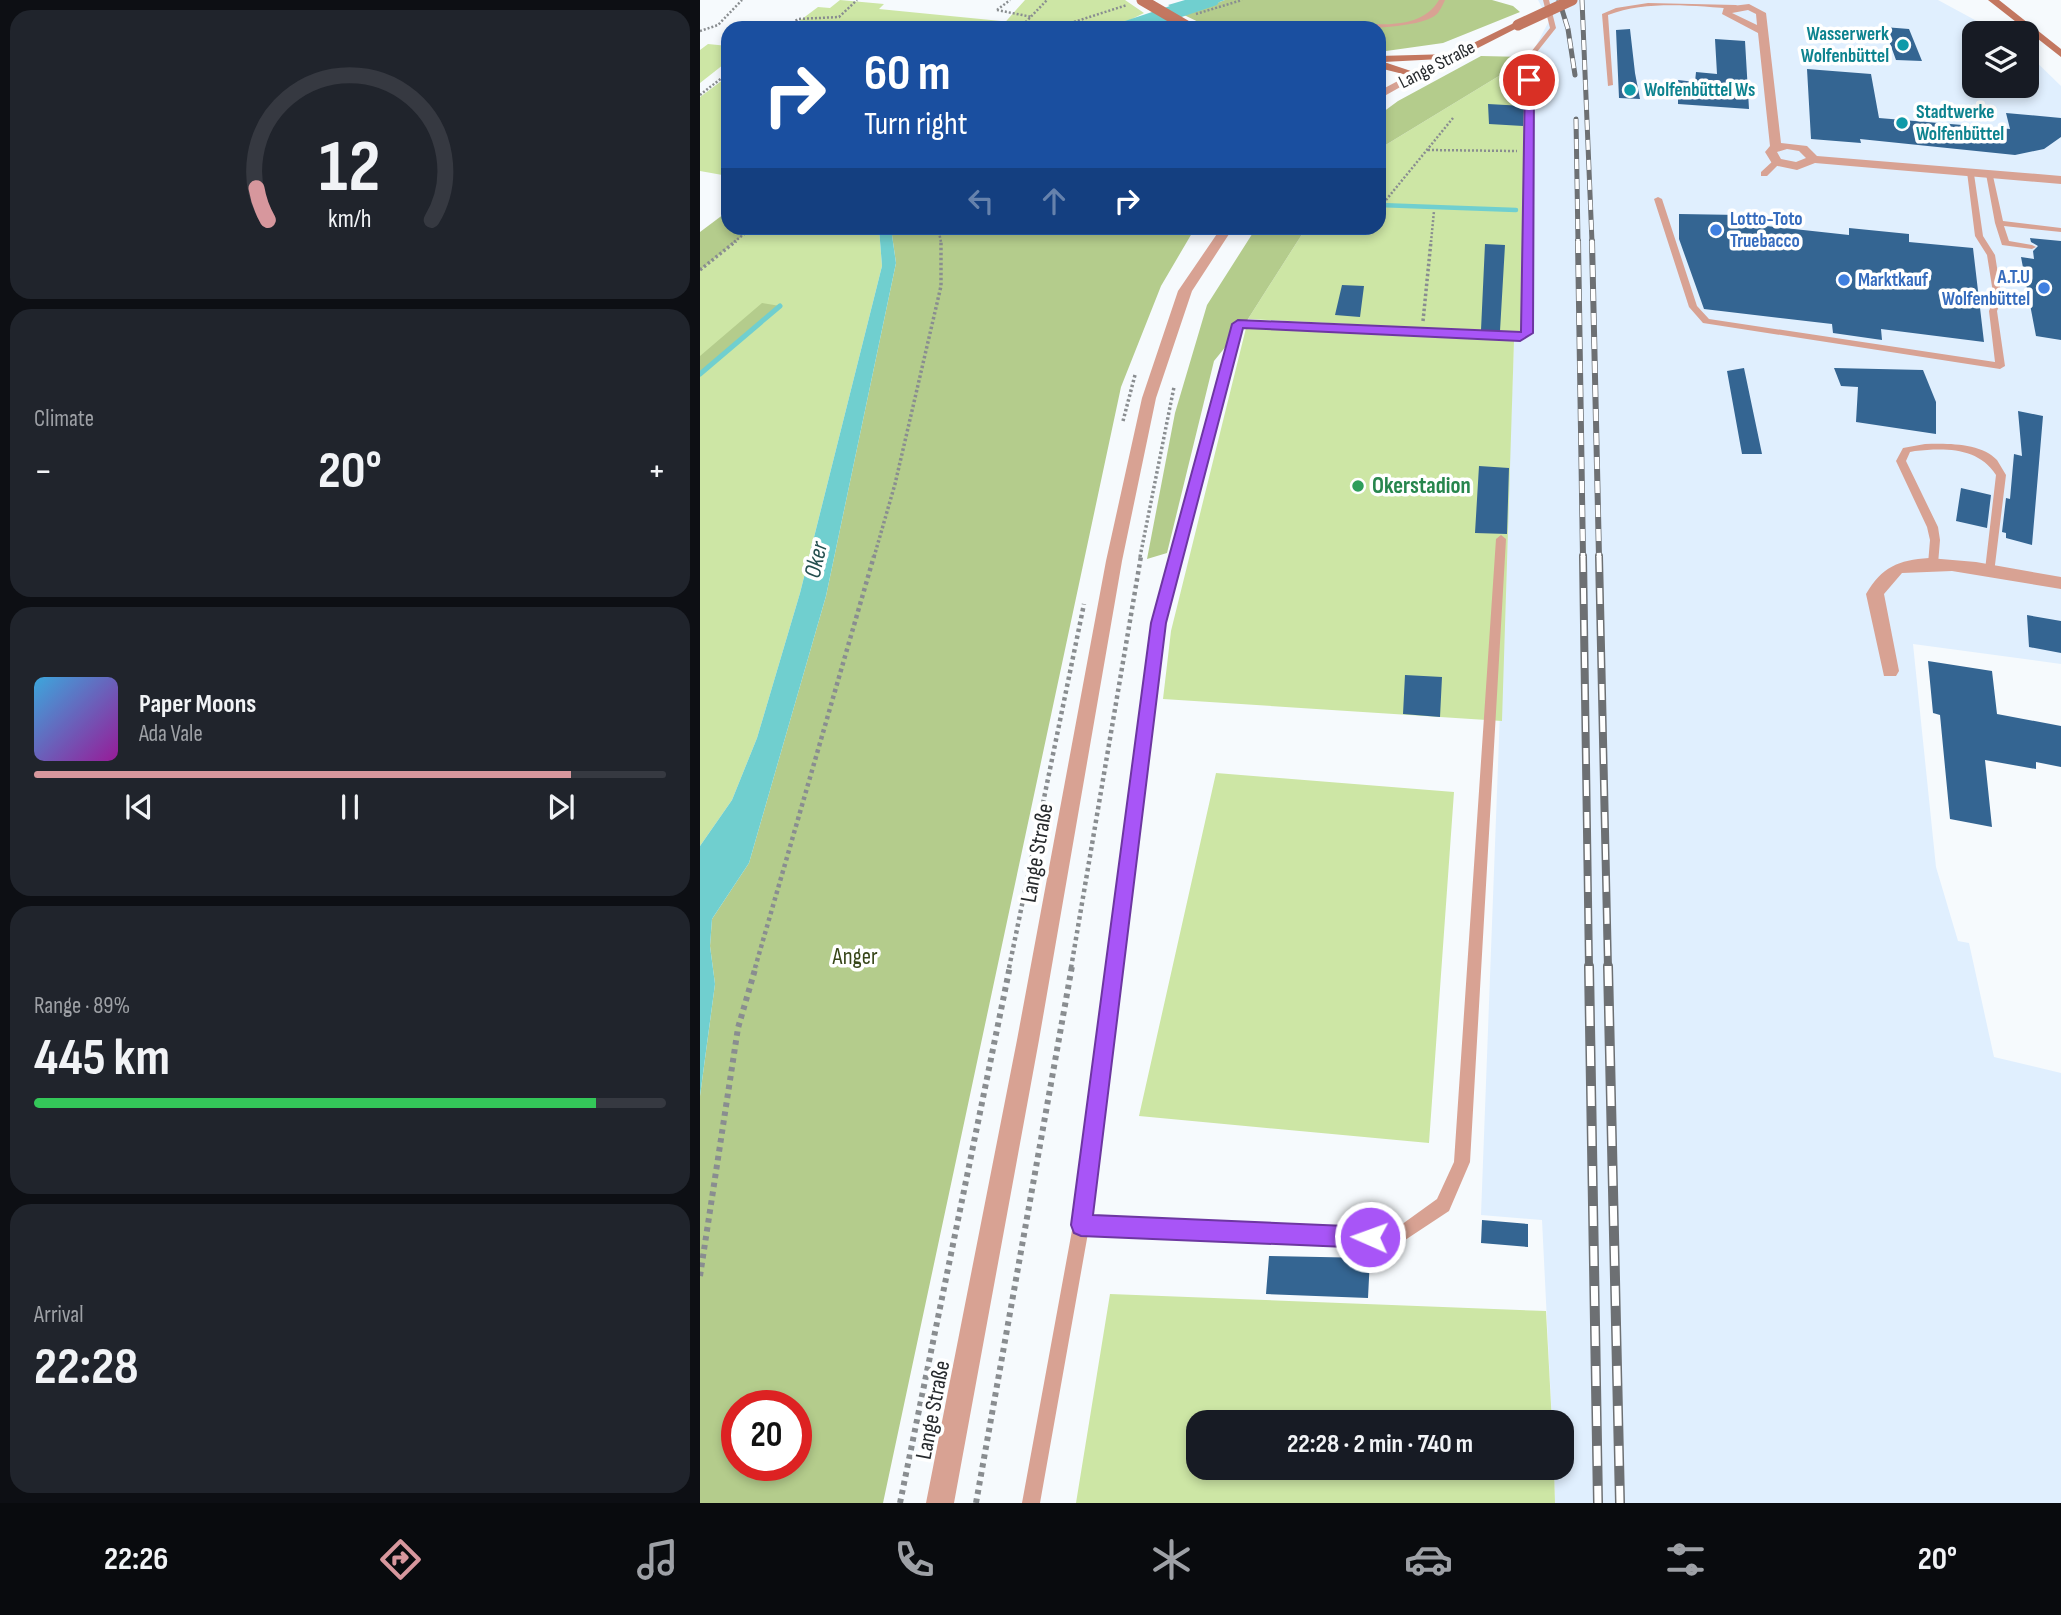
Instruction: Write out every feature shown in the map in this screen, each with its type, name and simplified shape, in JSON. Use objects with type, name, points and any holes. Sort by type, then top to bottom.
[{"type":"main road","points":[[1142,0],[1178,21]]},
{"type":"main road","name":"Lange Straße","points":[[1415,76],[1573,0]]},
{"type":"main road","points":[[1993,0],[2061,54]]},
{"type":"main road","points":[[1386,61],[1455,55]]},
{"type":"main road","points":[[1386,65],[1415,76]]},
{"type":"street","points":[[1762,32],[1727,14],[1728,9],[1736,6],[1749,7],[1761,13],[1776,147]]},
{"type":"street","name":"Lange Straße","points":[[1386,92],[1415,76]]},
{"type":"street","points":[[1813,159],[1809,151],[1802,148],[1776,147],[1770,152],[1777,162],[1797,166],[1813,159],[2061,180]]},
{"type":"street","name":"Lange Straße","points":[[940,1503],[1028,1040],[1114,561],[1149,398],[1185,291],[1222,235]]},
{"type":"street","points":[[1890,671],[1875,594],[1885,577],[1898,568],[1933,564],[1990,570],[2061,583]]},
{"type":"lane","points":[[1386,24],[1409,24],[1434,12],[1442,0]]},
{"type":"lane","points":[[1031,1503],[1081,1225],[1159,623],[1238,324],[1520,337],[1527,333],[1530,57],[1553,28],[1546,0]]},
{"type":"lane","points":[[1609,85],[1605,14],[1611,8],[1630,1],[1736,6]]},
{"type":"lane","points":[[1764,174],[1777,162]]},
{"type":"lane","points":[[1658,199],[1693,307],[1706,321],[2000,366],[1993,311],[1998,299],[1990,255],[1979,236],[1970,174]]},
{"type":"lane","points":[[1989,176],[2005,243],[2032,247]]},
{"type":"lane","points":[[1999,223],[2061,230]]},
{"type":"lane","points":[[1933,564],[1935,537],[1924,510],[1907,483],[1901,461],[1906,450],[1920,445],[1974,453],[1991,460],[2001,475],[1990,570]]},
{"type":"lane","points":[[1081,1225],[1396,1238],[1443,1205],[1462,1162],[1501,539]]},
{"type":"path","points":[[722,21],[742,0]]},
{"type":"path","points":[[795,21],[839,17],[857,0]]},
{"type":"path","points":[[1010,0],[997,10],[1032,18]]},
{"type":"path","points":[[1028,21],[1047,0]]},
{"type":"path","points":[[1077,21],[1129,4]]},
{"type":"path","points":[[700,31],[721,22]]},
{"type":"path","points":[[700,95],[721,78]]},
{"type":"path","points":[[1386,200],[1453,118]]},
{"type":"path","points":[[1427,150],[1528,151]]},
{"type":"path","points":[[1422,332],[1434,211]]},
{"type":"path","points":[[700,270],[743,235]]},
{"type":"path","points":[[700,1276],[738,1028],[895,484],[941,286],[941,235]]},
{"type":"path","points":[[1120,434],[1127,395],[1136,371]]},
{"type":"path","points":[[976,1503],[1078,931],[1147,518],[1174,385]]},
{"type":"path","points":[[900,1503],[1084,600]]},
{"type":"shaded area","points":[[1538,0],[1938,0],[1977,21],[1962,21],[1962,98],[2039,98],[2039,65],[2061,86],[2061,664],[1913,644],[1936,867],[1958,941],[1969,943],[1994,1057],[2061,1073],[2061,1503],[1555,1503],[1554,1480],[1574,1480],[1574,1410],[1551,1410],[1542,1220],[1481,1215],[1514,341],[1527,333],[1530,57],[1549,21]]},
{"type":"green space","points":[[840,0],[884,4],[879,9],[1001,21],[799,21],[818,7],[830,8]]},
{"type":"green space","points":[[1025,0],[1125,0],[1144,13],[1128,21],[1006,21]]},
{"type":"green space","points":[[1225,0],[1492,0],[1513,6],[1520,12],[1443,43],[1386,51],[1386,21],[1196,21],[1184,15]]},
{"type":"green space","points":[[708,44],[721,45],[721,66],[700,83],[700,50]]},
{"type":"green space","points":[[1481,56],[1530,57],[1386,145],[1386,110]]},
{"type":"green space","points":[[1530,57],[1527,333],[1248,319],[1302,235],[1386,235],[1386,145]]},
{"type":"green space","points":[[721,81],[721,175],[700,171],[700,97]]},
{"type":"green space","points":[[721,216],[721,235],[743,235],[700,270],[700,232]]},
{"type":"green space","points":[[740,235],[880,235],[882,266],[800,593],[757,738],[732,800],[700,846],[700,268]]},
{"type":"green space","name":"Anger","points":[[892,235],[1191,235],[1161,286],[1121,387],[883,1503],[700,1503],[700,1096],[715,984],[710,946],[712,919],[749,863],[826,596],[896,263]]},
{"type":"green space","points":[[1252,235],[1302,235],[1248,319],[1214,361],[1167,553],[1147,559],[1175,413],[1207,305]]},
{"type":"green space","points":[[762,303],[780,306],[700,374],[700,356]]},
{"type":"green space","name":"Okerstadion","points":[[1246,328],[1514,341],[1502,721],[1163,699],[1171,631]]},
{"type":"green space","points":[[1216,773],[1454,792],[1429,1143],[1139,1116]]},
{"type":"green space","points":[[1110,1294],[1546,1311],[1551,1410],[1186,1410],[1186,1480],[1554,1480],[1555,1503],[1076,1503]]},
{"type":"water","points":[[1185,0],[1225,0],[1184,15],[1168,5]]},
{"type":"water","points":[[880,235],[892,235],[896,263],[826,596],[749,863],[712,919],[710,946],[715,984],[700,1096],[700,846],[732,800],[757,738],[800,593],[882,266]]},
{"type":"building","name":"Wasserwerk Wolfenbüttel","points":[[1884,27],[1909,29],[1922,61],[1896,60]]},
{"type":"building","points":[[1630,29],[1640,99],[1619,98],[1616,30]]},
{"type":"building","points":[[1715,39],[1745,41],[1749,109],[1678,104],[1678,80],[1695,82],[1696,72],[1717,74]]},
{"type":"building","name":"Stadtwerke Wolfenbüttel","points":[[1807,69],[1871,74],[1879,118],[2010,129],[2006,113],[2061,118],[2061,137],[2044,149],[2015,155],[1860,139],[1861,143],[1811,139]]},
{"type":"building","points":[[1488,104],[1524,106],[1523,126],[1489,124]]},
{"type":"building","points":[[1679,214],[1740,215],[1740,223],[1849,235],[1849,228],[1909,234],[1909,242],[1973,248],[1984,342],[1881,329],[1882,340],[1833,333],[1832,324],[1704,309],[1679,239]]},
{"type":"building","name":"A.T.U Wolfenbüttel","points":[[2030,238],[2061,241],[2061,340],[2036,336],[2021,257],[2034,259],[2033,251],[2038,246],[2031,242]]},
{"type":"building","points":[[1485,244],[1505,245],[1500,331],[1481,330]]},
{"type":"building","points":[[1342,285],[1364,286],[1360,317],[1335,315]]},
{"type":"building","points":[[1744,368],[1762,454],[1742,454],[1727,371]]},
{"type":"building","points":[[1834,368],[1923,370],[1936,402],[1936,434],[1856,422],[1858,387],[1841,386]]},
{"type":"building","points":[[2018,411],[2043,416],[2032,545],[2006,538],[2006,533],[2002,532],[2006,498],[2010,499],[2014,454],[2022,456]]},
{"type":"building","points":[[1479,466],[1509,468],[1507,534],[1475,533]]},
{"type":"building","points":[[1961,488],[1991,495],[1987,528],[1956,521]]},
{"type":"building","points":[[2027,615],[2061,621],[2061,653],[2029,647]]},
{"type":"building","points":[[1928,661],[1992,671],[1997,714],[2061,726],[2061,767],[2036,762],[2036,769],[1985,760],[1992,827],[1950,819],[1940,715],[1933,713]]},
{"type":"building","points":[[1405,675],[1442,677],[1440,717],[1403,714]]},
{"type":"building","points":[[1482,1220],[1528,1224],[1528,1247],[1481,1243]]},
{"type":"building","points":[[1269,1256],[1370,1258],[1368,1298],[1266,1294]]},
{"type":"waterway","name":"Oker","points":[[1148,21],[1209,0]]},
{"type":"waterway","points":[[1386,205],[1516,210]]},
{"type":"waterway","points":[[700,374],[780,306]]},
{"type":"railway","points":[[1559,0],[1568,29],[1575,75]]},
{"type":"railway","points":[[1582,0],[1592,242]]},
{"type":"railway","points":[[1576,119],[1578,242]]},
{"type":"railway","points":[[1578,241],[1583,557]]},
{"type":"railway","points":[[1592,241],[1599,557]]},
{"type":"railway","points":[[1583,556],[1589,968]]},
{"type":"railway","points":[[1599,556],[1608,968]]},
{"type":"railway","points":[[1589,966],[1598,1503]]},
{"type":"railway","points":[[1608,966],[1620,1503]]},
{"type":"place","name":"Wasserwerk Wolfenbüttel","points":[[1903,45]]},
{"type":"place","name":"Wolfenbüttel Ws","points":[[1630,90]]},
{"type":"place","name":"Stadtwerke Wolfenbüttel","points":[[1902,123]]},
{"type":"place","name":"Lotto-Toto Truebacco","points":[[1716,230]]},
{"type":"place","name":"Marktkauf","points":[[1844,280]]},
{"type":"place","name":"A.T.U Wolfenbüttel","points":[[2044,288]]},
{"type":"place","name":"Okerstadion","points":[[1358,486]]},
{"type":"route","points":[[1370,1237],[1081,1225],[1159,623],[1238,324],[1520,337],[1527,333],[1529,80]]}]
